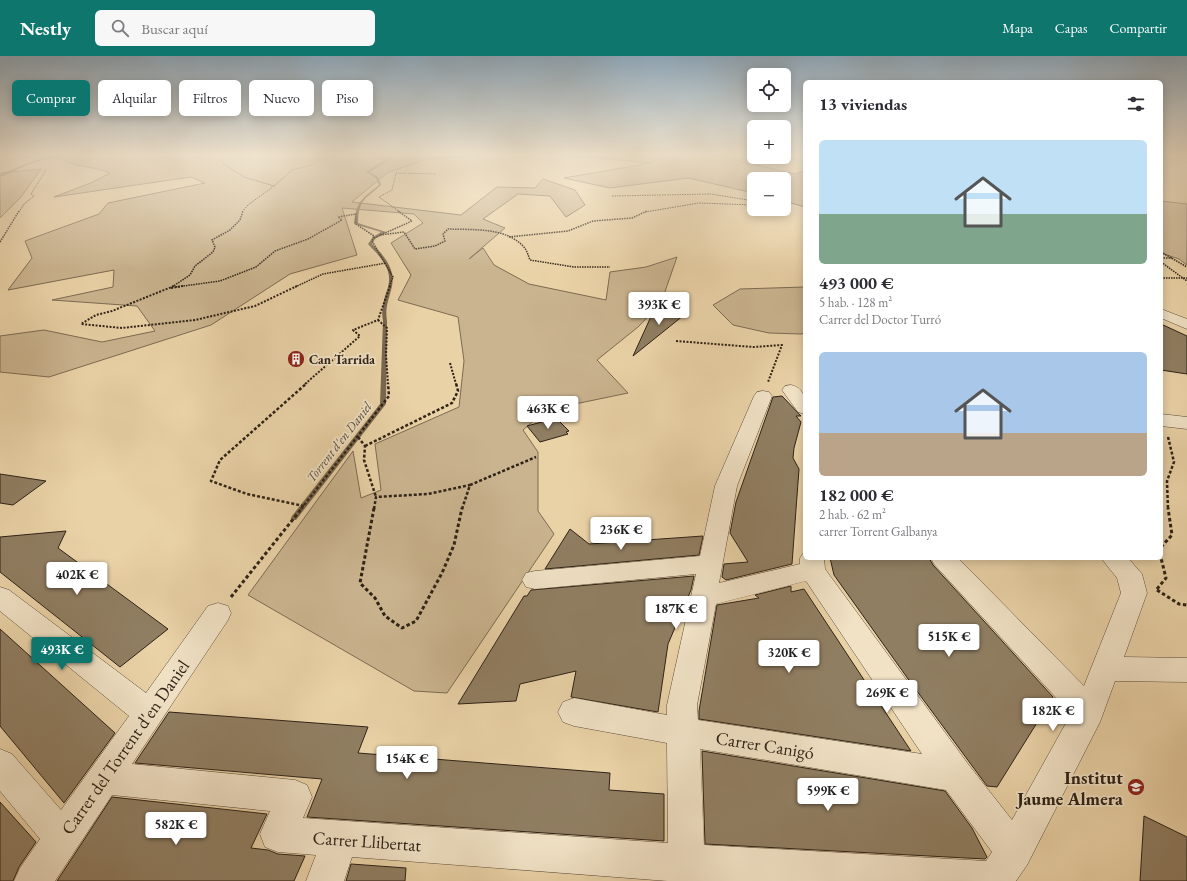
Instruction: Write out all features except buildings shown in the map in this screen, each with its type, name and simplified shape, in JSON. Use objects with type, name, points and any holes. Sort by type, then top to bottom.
[{"type":"street","points":[[1163,314],[1187,324]]},
{"type":"street","points":[[791,390],[803,405]]},
{"type":"street","points":[[686,872],[682,705],[726,486],[762,396]]},
{"type":"street","points":[[1163,419],[1187,423]]},
{"type":"street","points":[[945,560],[1089,712]]},
{"type":"street","points":[[1001,871],[1089,712],[1105,669],[1146,591],[1115,560]]},
{"type":"street","points":[[534,580],[711,564]]},
{"type":"street","points":[[703,597],[812,564],[956,775],[1001,871]]},
{"type":"street","points":[[0,597],[149,713]]},
{"type":"street","name":"Carrer del Torrent d'en Daniel","points":[[33,881],[218,614]]},
{"type":"street","points":[[1105,669],[1187,670]]},
{"type":"street","name":"Carrer Canigó","points":[[574,712],[683,732],[956,775]]},
{"type":"street","points":[[0,765],[62,838]]},
{"type":"street","name":"Carrer Llibertat","points":[[104,778],[295,797],[278,834],[686,872],[1001,871]]},
{"type":"street","points":[[325,881],[340,840]]},
{"type":"path","points":[[0,242],[24,204],[34,196],[31,194],[32,192]]},
{"type":"path","points":[[264,192],[249,202],[240,216],[240,220],[235,226],[212,240],[215,247],[213,252],[195,266],[190,275],[170,288],[112,311],[96,315],[81,324],[122,328],[195,320],[255,306],[323,274],[386,263]]},
{"type":"path","points":[[374,238],[387,230],[412,221],[379,198],[388,192]]},
{"type":"path","points":[[612,196],[711,194],[747,200]]},
{"type":"path","points":[[380,235],[404,232],[415,249],[435,246],[445,241],[443,234],[448,229],[480,230],[509,237],[568,231],[593,221],[632,218],[648,212],[700,203],[747,205]]},
{"type":"path","points":[[170,288],[220,281],[256,267],[275,251],[308,240],[342,220],[338,216],[356,214],[356,224],[374,236],[372,241],[393,277],[378,320],[352,330],[360,336],[284,402],[258,428],[220,460],[211,481],[247,494],[304,506]]},
{"type":"path","points":[[509,237],[524,247],[530,260],[574,267],[610,267]]},
{"type":"path","points":[[1163,253],[1187,267]]},
{"type":"path","points":[[1163,258],[1172,258]]},
{"type":"path","points":[[1163,264],[1187,281]]},
{"type":"path","points":[[1163,278],[1187,278]]},
{"type":"path","points":[[218,614],[389,396],[386,355],[387,328],[378,320]]},
{"type":"path","points":[[676,341],[753,347],[782,344],[762,396]]},
{"type":"path","points":[[365,446],[452,402],[458,391],[450,362]]},
{"type":"path","points":[[1163,423],[1174,462],[1167,481],[1167,502],[1172,535],[1163,545]]},
{"type":"path","points":[[358,437],[365,446],[364,460],[376,497],[360,583],[375,598],[385,616],[402,628],[416,621],[442,573],[454,545],[461,513],[470,485]]},
{"type":"path","points":[[376,497],[428,494],[470,485],[536,457]]},
{"type":"path","points":[[1146,591],[1179,604],[1187,605]]},
{"type":"shaded area","points":[[0,192],[24,192],[21,197],[0,218]]},
{"type":"shaded area","points":[[66,192],[85,192],[54,197]]},
{"type":"shaded area","points":[[159,192],[363,192],[352,202],[461,215],[490,192],[577,192],[585,205],[566,217],[550,196],[518,194],[483,219],[505,228],[469,259],[483,248],[494,265],[529,284],[606,300],[610,272],[646,267],[677,257],[661,303],[638,327],[597,360],[628,393],[546,410],[523,430],[538,452],[538,511],[554,534],[447,693],[414,691],[248,595],[353,451],[361,498],[381,490],[375,444],[459,407],[464,361],[458,317],[398,300],[411,275],[391,243],[423,223],[414,214],[342,208],[357,255],[290,274],[211,325],[49,377],[0,372],[0,336],[44,330],[102,342],[155,331],[137,306],[52,300],[113,287],[114,270],[8,290],[32,258],[25,241],[99,214],[108,203]]},
{"type":"shaded area","points":[[791,192],[803,192],[803,206],[791,203]]},
{"type":"shaded area","points":[[1163,201],[1187,204],[1187,265],[1179,259],[1163,254]]},
{"type":"shaded area","points":[[803,287],[803,334],[769,333],[733,325],[713,305],[740,289]]},
{"type":"waterway","name":"Torrent d'en Daniel","points":[[294,518],[383,404],[384,310],[391,284],[391,272],[386,262],[370,244],[374,238],[384,232],[356,224],[360,204],[362,200],[371,192]]},
{"type":"place","name":"Can Tarrida","points":[[296,359]]},
{"type":"place","name":"Institut Jaume Almera","points":[[1136,787]]}]
